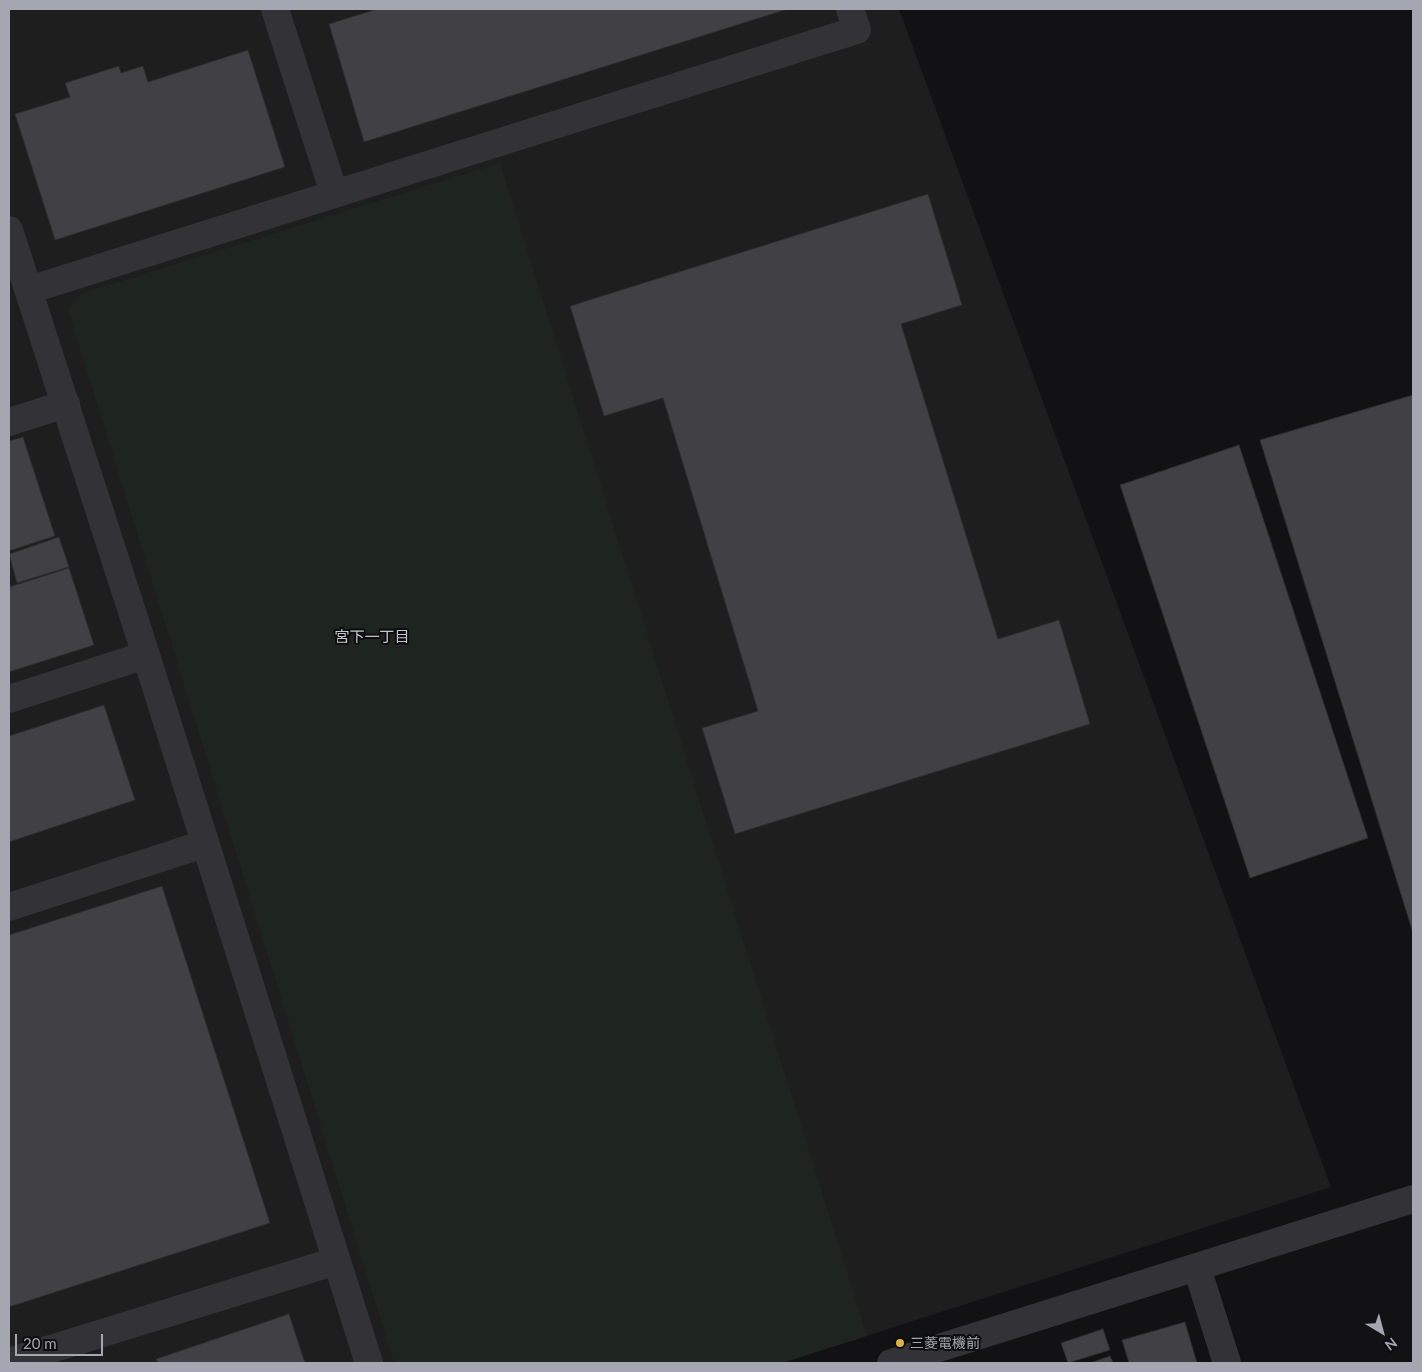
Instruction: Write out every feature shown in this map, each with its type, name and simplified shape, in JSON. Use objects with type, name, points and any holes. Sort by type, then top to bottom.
[{"type":"street","points":[[275,9],[334,193]]},
{"type":"street","points":[[29,290],[857,30],[850,9]]},
{"type":"street","points":[[9,230],[146,655],[369,1363]]},
{"type":"street","points":[[9,422],[66,404]]},
{"type":"street","points":[[9,699],[146,655]]},
{"type":"street","points":[[9,908],[204,844]]},
{"type":"street","points":[[891,1363],[1413,1199]]},
{"type":"street","points":[[9,1362],[336,1261]]},
{"type":"street","points":[[1197,1268],[1227,1363]]},
{"type":"shaded area","points":[[9,9],[899,9],[1331,1187],[782,1363],[9,1363]]},
{"type":"shaded area","points":[[500,163],[867,1336],[782,1363],[394,1363],[68,310],[80,294]]},
{"type":"building","points":[[377,9],[788,9],[364,142],[329,24]]},
{"type":"building","points":[[248,50],[285,167],[55,240],[15,114],[70,97],[65,83],[119,66],[121,73],[143,66],[148,82]]},
{"type":"building","points":[[928,194],[962,305],[901,324],[998,639],[1059,620],[1090,724],[735,834],[702,728],[758,711],[663,398],[604,416],[570,306]]},
{"type":"building","points":[[1413,395],[1413,933],[1260,440]]},
{"type":"building","points":[[23,437],[55,536],[9,551],[9,441]]},
{"type":"building","points":[[1239,445],[1368,838],[1250,878],[1120,485]]},
{"type":"building","points":[[59,537],[69,567],[17,583],[9,554]]},
{"type":"building","points":[[69,568],[94,645],[9,672],[9,587]]},
{"type":"building","points":[[104,705],[135,800],[9,842],[9,736]]},
{"type":"building","points":[[162,886],[270,1223],[9,1307],[9,935]]},
{"type":"building","points":[[289,1314],[305,1363],[158,1363],[156,1359]]},
{"type":"building","points":[[1185,1322],[1197,1363],[1129,1363],[1122,1340]]},
{"type":"building","points":[[1103,1329],[1110,1350],[1068,1363],[1061,1343]]},
{"type":"building","points":[[1110,1356],[1113,1363],[1090,1363]]},
{"type":"place","name":"三菱電機前","points":[[900,1343]]},
{"type":"district","name":"宮下一丁目","points":[[372,637]]}]
